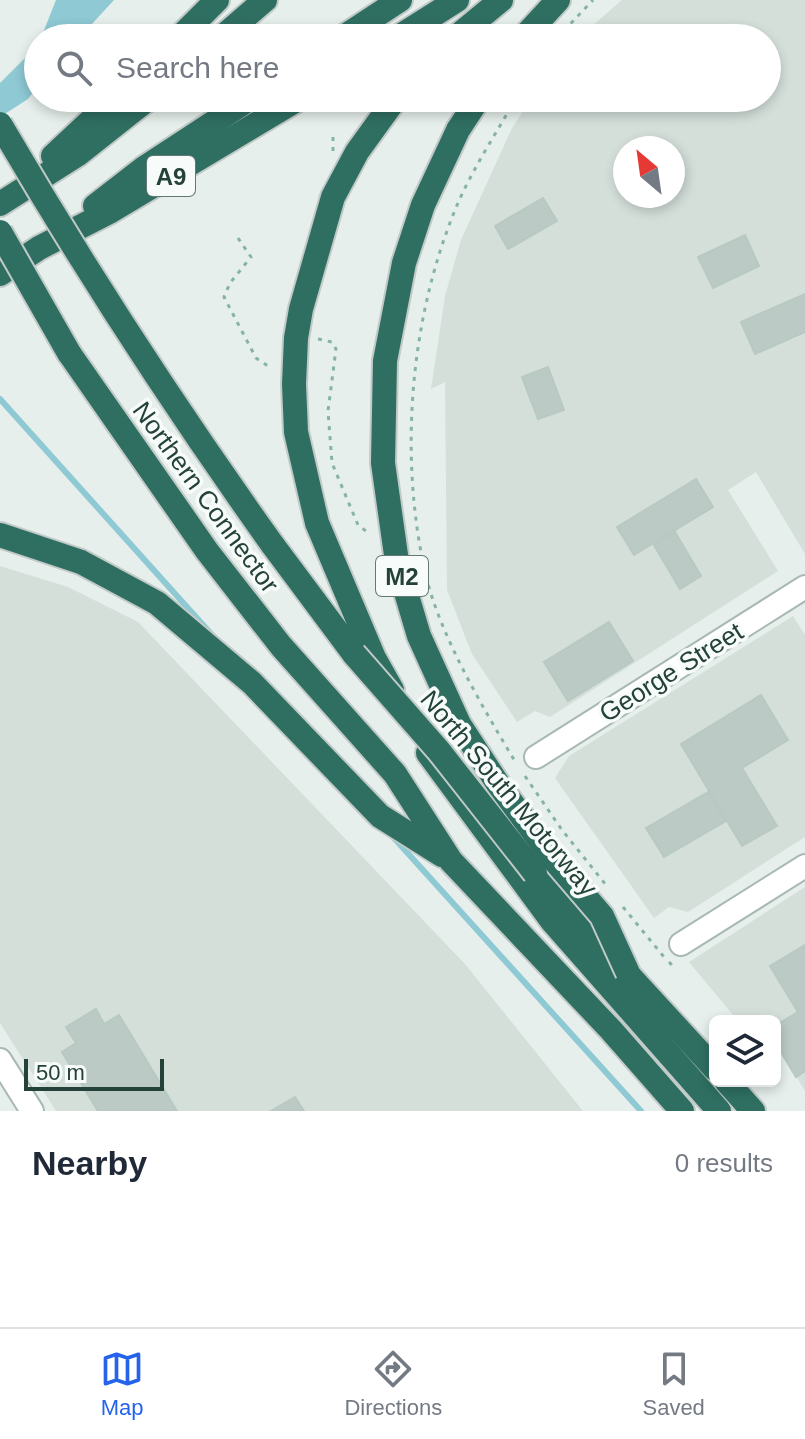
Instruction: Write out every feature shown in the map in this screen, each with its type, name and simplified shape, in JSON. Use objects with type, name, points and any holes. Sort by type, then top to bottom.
[{"type":"highway","points":[[193,24],[217,0]]},
{"type":"highway","points":[[237,24],[265,0]]},
{"type":"highway","points":[[363,24],[400,0]]},
{"type":"highway","points":[[419,24],[457,0]]},
{"type":"highway","points":[[472,24],[501,0]]},
{"type":"highway","points":[[536,24],[558,0]]},
{"type":"highway","points":[[4,201],[100,112]]},
{"type":"highway","points":[[4,201],[77,155],[131,112]]},
{"type":"highway","points":[[39,248],[144,168],[230,112]]},
{"type":"highway","name":"A9","points":[[0,274],[39,248],[111,211],[277,112]]},
{"type":"highway","points":[[386,112],[357,152],[333,197],[301,309],[296,338],[296,432],[317,523],[374,658],[444,777],[552,921],[719,1111]]},
{"type":"highway","name":"M2","points":[[470,112],[458,130],[423,205],[413,234],[404,263],[385,361],[383,463],[397,562],[419,636],[459,724],[554,860],[602,916],[628,973]]},
{"type":"highway","name":"Northern Connector","points":[[0,124],[48,206],[194,434],[272,544]]},
{"type":"highway","name":"Northern Connector","points":[[0,232],[69,353],[207,551],[281,646],[395,774],[451,861]]},
{"type":"highway","points":[[0,261],[69,353]]},
{"type":"highway","points":[[0,535],[81,562],[157,603],[252,683],[380,816],[451,861],[611,1030],[682,1111]]},
{"type":"highway","name":"North South Motorway","points":[[272,544],[354,654],[439,751],[535,873],[709,1062]]},
{"type":"highway","points":[[731,1087],[753,1111]]},
{"type":"street","name":"George Street","points":[[536,757],[803,593]]},
{"type":"street","points":[[681,944],[805,866]]},
{"type":"street","points":[[4,1074],[32,1111]]},
{"type":"path","points":[[570,24],[593,0]]},
{"type":"path","points":[[508,112],[456,208],[430,282],[411,390],[413,482],[425,573],[449,639],[515,762],[562,830],[610,890]]},
{"type":"path","points":[[333,137],[333,160]]},
{"type":"path","points":[[238,238],[251,257],[230,283],[224,297],[256,358],[268,366],[275,362]]},
{"type":"path","points":[[296,338],[332,342],[336,349],[328,411],[332,463],[358,525]]},
{"type":"path","points":[[620,902],[676,969]]},
{"type":"shaded area","points":[[622,0],[805,0],[805,554],[756,472],[728,490],[778,571],[550,717],[535,711],[517,722],[472,654],[447,590],[445,382],[431,389],[445,296],[461,240],[512,128],[523,112],[781,112],[781,24],[594,24]]},
{"type":"shaded area","points":[[0,566],[68,587],[138,622],[465,964],[583,1111],[56,1111],[0,1023]]},
{"type":"shaded area","points":[[793,616],[805,635],[805,837],[688,912],[669,907],[654,918],[555,778],[569,756]]},
{"type":"shaded area","points":[[805,887],[805,1091],[781,1052],[781,1015],[733,1015],[689,962]]},
{"type":"water","points":[[56,0],[114,0],[92,24],[47,24]]},
{"type":"water","points":[[24,59],[24,102],[0,117],[0,83]]},
{"type":"building","points":[[543,198],[557,221],[508,249],[495,226]]},
{"type":"building","points":[[745,235],[759,266],[713,288],[698,257]]},
{"type":"building","points":[[805,294],[805,332],[755,354],[741,322]]},
{"type":"building","points":[[548,367],[564,410],[538,419],[522,377]]},
{"type":"building","points":[[696,479],[713,507],[634,555],[617,527]]},
{"type":"building","points":[[675,532],[701,576],[680,589],[654,545]]},
{"type":"building","points":[[609,622],[633,661],[568,701],[544,662]]},
{"type":"building","points":[[761,695],[788,740],[742,768],[777,826],[742,846],[681,744]]},
{"type":"building","points":[[708,792],[726,821],[664,857],[646,828]]},
{"type":"building","points":[[805,945],[805,1071],[796,1077],[781,1052],[781,1022],[798,1012],[770,966]]},
{"type":"building","points":[[96,1009],[104,1024],[119,1015],[177,1111],[98,1111],[62,1052],[76,1043],[66,1027]]},
{"type":"building","points":[[295,1097],[304,1111],[271,1111]]},
{"type":"waterway","points":[[0,399],[213,636]]},
{"type":"waterway","points":[[394,838],[641,1111]]}]
